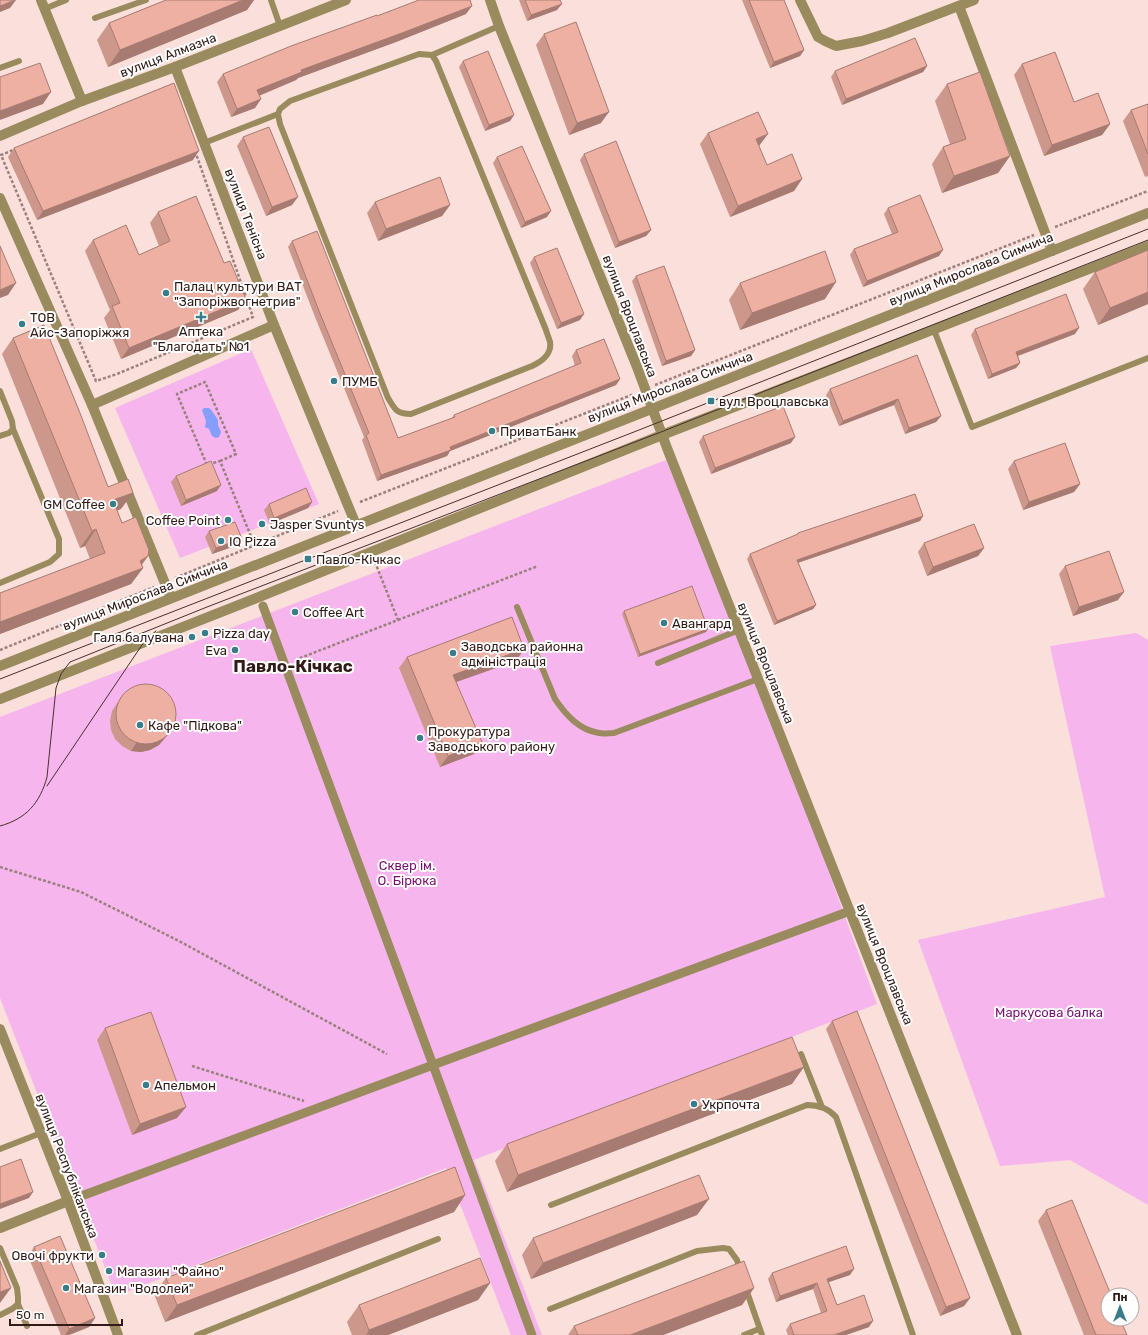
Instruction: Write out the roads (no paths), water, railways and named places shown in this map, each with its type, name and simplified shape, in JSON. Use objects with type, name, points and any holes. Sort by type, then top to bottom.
[{"type":"street","name":"вулиця Алмазна","points":[[0,136],[82,101],[175,67],[346,0]]},
{"type":"street","name":"вулиця Вроцлавська","points":[[490,0],[499,26],[637,368],[651,408],[1017,1335]]},
{"type":"street","points":[[800,0],[818,37],[836,46],[888,34],[974,0]]},
{"type":"street","points":[[43,4],[82,101]]},
{"type":"street","points":[[959,6],[1052,251]]},
{"type":"street","name":"вулиця Тенісна","points":[[175,67],[274,325],[356,525]]},
{"type":"street","points":[[0,198],[92,405],[171,598]]},
{"type":"street","name":"вулиця Мирослава Симчича","points":[[0,666],[651,408],[860,328],[1148,213]]},
{"type":"street","points":[[0,699],[254,599],[662,435],[1148,246]]},
{"type":"street","points":[[92,405],[274,325]]},
{"type":"street","points":[[263,606],[532,1335]]},
{"type":"street","points":[[0,1228],[68,1200],[850,911]]},
{"type":"street","name":"вулиця Республіканська","points":[[0,1029],[68,1200],[118,1335]]},
{"type":"lane","points":[[43,4],[66,0]]},
{"type":"lane","points":[[95,18],[146,0]]},
{"type":"lane","points":[[271,0],[280,26]]},
{"type":"lane","points":[[432,55],[551,344],[547,354],[538,363],[411,414],[403,414],[395,410],[388,398],[280,124],[278,114],[280,109],[290,101],[419,54],[432,55],[499,26]]},
{"type":"lane","points":[[0,68],[19,61]]},
{"type":"lane","points":[[204,143],[278,114]]},
{"type":"lane","points":[[934,330],[972,427],[1148,358]]},
{"type":"lane","points":[[0,391],[12,421],[13,429],[59,539],[59,554],[50,562],[0,583]]},
{"type":"lane","points":[[0,436],[9,433],[13,429]]},
{"type":"lane","points":[[517,607],[555,700],[576,724],[600,734],[614,733],[758,679]]},
{"type":"lane","points":[[658,663],[739,630]]},
{"type":"lane","points":[[801,1054],[822,1106]]},
{"type":"lane","points":[[551,1204],[807,1105],[822,1106],[836,1117],[913,1335]]},
{"type":"lane","points":[[0,1149],[41,1133]]},
{"type":"lane","points":[[197,1335],[438,1239]]},
{"type":"lane","points":[[0,1248],[17,1288],[18,1304],[28,1326]]},
{"type":"lane","points":[[550,1309],[697,1251],[723,1248],[729,1249],[737,1260],[760,1332],[744,1335]]},
{"type":"lane","points":[[0,1315],[18,1304]]},
{"type":"water","points":[[204,408],[209,408],[218,420],[218,425],[221,432],[219,437],[216,438],[212,436],[209,429],[205,427],[206,421],[202,410]]},
{"type":"tram line","points":[[0,679],[639,430],[1148,229]]},
{"type":"tram line","points":[[0,826],[17,819],[31,809],[44,786],[47,777],[56,688],[61,674],[70,662],[207,607],[661,432],[1148,240]]},
{"type":"tram line","points":[[47,786],[146,639],[156,631]]},
{"type":"place","name":"Палац культури ВАТ \"Запоріжвогнетрив\"","points":[[166,293]]},
{"type":"place","name":"Аптека \"Благодать\" №1","points":[[201,317]]},
{"type":"place","name":"ТОВ Айс-Запоріжжя","points":[[22,324]]},
{"type":"place","name":"ПУМБ","points":[[334,381]]},
{"type":"place","name":"вул. Вроцлавська","points":[[711,401]]},
{"type":"place","name":"ПриватБанк","points":[[492,431]]},
{"type":"place","name":"GM Coffee","points":[[113,504]]},
{"type":"place","name":"Coffee Point","points":[[228,520]]},
{"type":"place","name":"Jasper Svuntys","points":[[262,524]]},
{"type":"place","name":"IQ Pіzza","points":[[221,541]]},
{"type":"place","name":"Павло-Кічкас","points":[[308,559]]},
{"type":"place","name":"Coffee Art","points":[[295,612]]},
{"type":"place","name":"Авангард","points":[[664,623]]},
{"type":"place","name":"Pizza day","points":[[205,633]]},
{"type":"place","name":"Галя балувана","points":[[192,637]]},
{"type":"place","name":"Eva","points":[[235,650]]},
{"type":"place","name":"Заводська районна адміністрація","points":[[453,653]]},
{"type":"place","name":"Кафе \"Підкова\"","points":[[140,725]]},
{"type":"place","name":"Прокуратура Заводського району","points":[[420,738]]},
{"type":"place","name":"Апельмон","points":[[146,1085]]},
{"type":"place","name":"Укрпочта","points":[[694,1104]]},
{"type":"place","name":"Овочі фрукти","points":[[102,1255]]},
{"type":"place","name":"Магазин \"Файно\"","points":[[109,1271]]},
{"type":"place","name":"Магазин \"Водолей\"","points":[[66,1288]]},
{"type":"district","name":"Павло-Кічкас","points":[[293,666]]},
{"type":"park label","name":"Сквер ім. О. Бірюка","points":[[407,872]]},
{"type":"park label","name":"Маркусова балка","points":[[1049,1012]]}]
